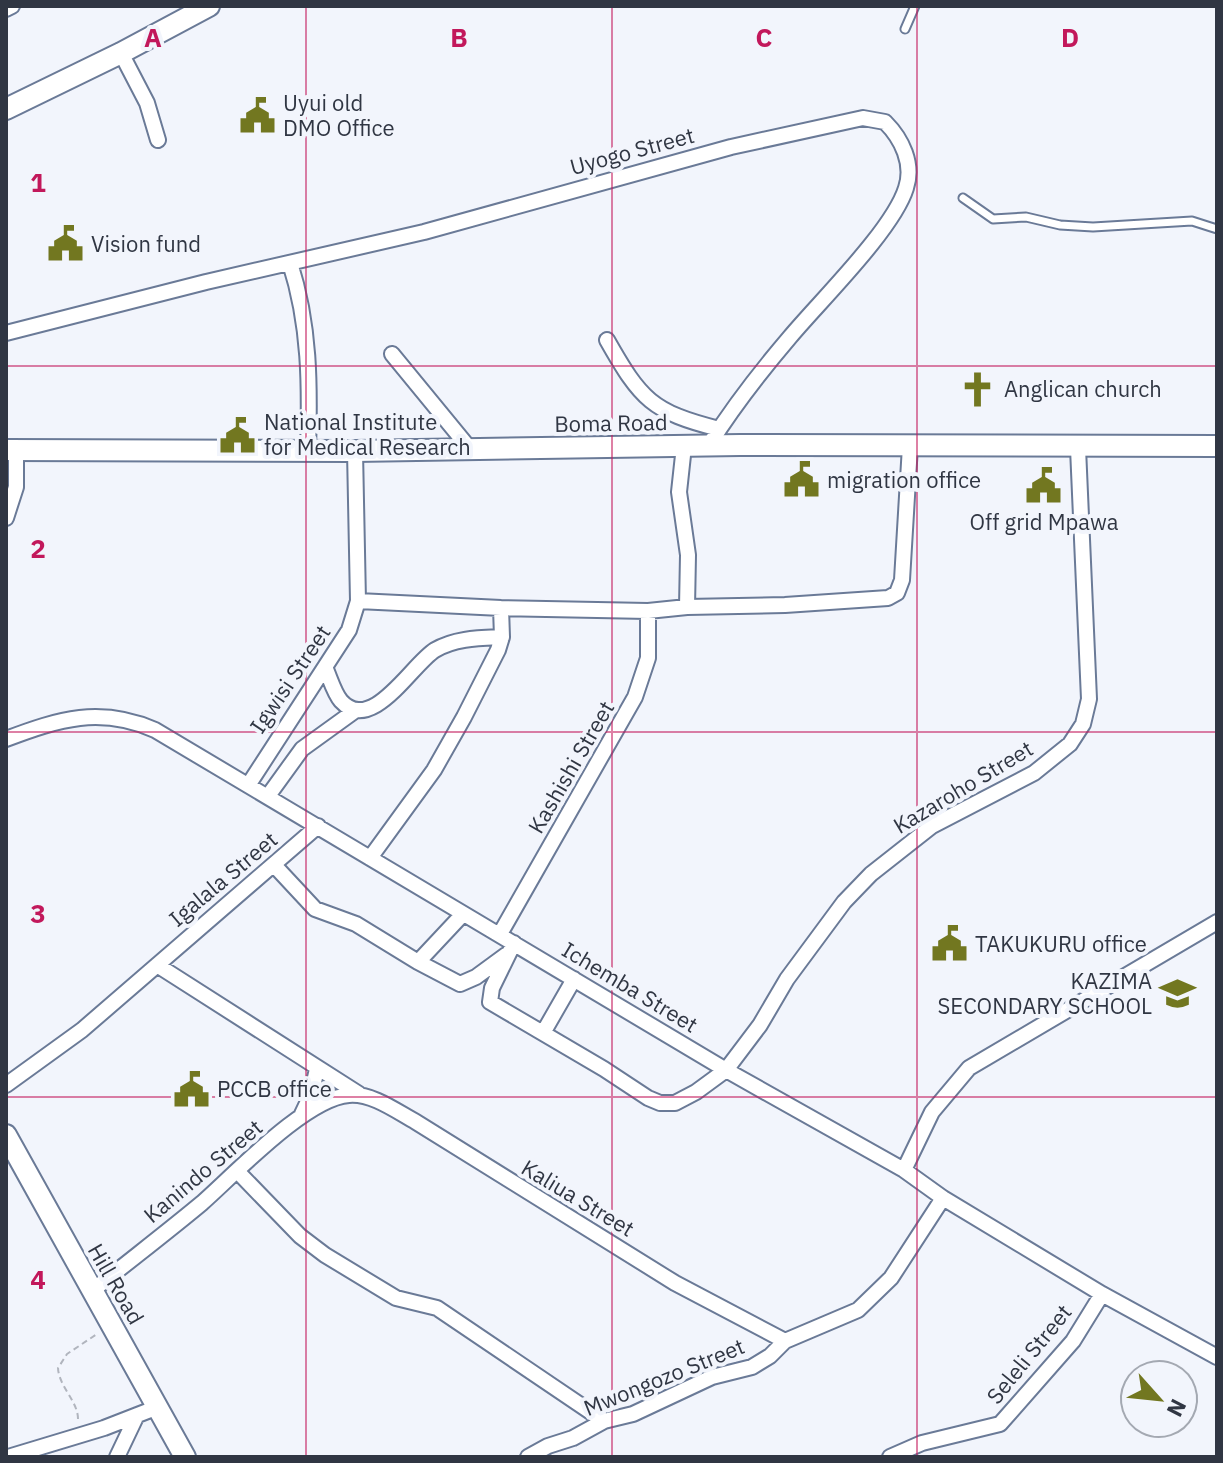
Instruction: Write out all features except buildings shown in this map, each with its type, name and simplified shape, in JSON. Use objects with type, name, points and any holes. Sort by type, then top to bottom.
[{"type":"main road","points":[[6,109],[209,6]]},
{"type":"main road","name":"Boma Road","points":[[11,450],[355,451],[684,446],[714,437],[910,446],[1217,446]]},
{"type":"main road","name":"Hill Road","points":[[6,1135],[185,1457]]},
{"type":"street","points":[[6,9],[12,6]]},
{"type":"street","points":[[121,53],[147,103],[158,140]]},
{"type":"street","name":"Uyogo Street","points":[[6,333],[424,232],[731,147],[863,118],[885,122],[902,145],[910,168],[906,190],[885,225],[770,361],[714,437]]},
{"type":"street","points":[[290,263],[304,314],[308,349],[308,450]]},
{"type":"street","points":[[607,340],[640,392],[651,403],[714,437]]},
{"type":"street","points":[[392,354],[470,449]]},
{"type":"street","points":[[684,446],[680,506],[688,555],[687,607]]},
{"type":"street","points":[[358,601],[648,611],[888,598],[897,593],[902,580],[910,446]]},
{"type":"street","name":"Kazaroho Street","points":[[512,948],[489,999],[493,1005],[660,1103],[675,1103],[726,1070],[760,1025],[787,979],[844,902],[871,874],[932,826],[1034,773],[1070,744],[1083,724],[1089,699],[1078,448]]},
{"type":"street","points":[[6,518],[16,487],[11,450]]},
{"type":"street","name":"Igwisi Street","points":[[249,784],[349,630],[358,601],[355,451]]},
{"type":"street","points":[[370,858],[434,770],[464,717],[502,637],[501,608]]},
{"type":"street","name":"Kashishi Street","points":[[500,934],[635,697],[648,658],[648,611]]},
{"type":"street","points":[[268,796],[295,756],[356,710],[374,707],[385,700],[421,661],[447,643],[502,637]]},
{"type":"street","points":[[325,667],[341,701],[356,710]]},
{"type":"street","points":[[328,729],[337,694]]},
{"type":"street","name":"Ichemba Street","points":[[6,739],[89,715],[135,721],[155,730],[500,934],[512,948],[574,979],[726,1070],[904,1170],[943,1198],[1102,1294],[1217,1357]]},
{"type":"street","name":"Igalala Street","points":[[6,1085],[82,1030],[318,826]]},
{"type":"street","points":[[274,865],[315,909],[356,924],[451,980],[464,983],[512,948]]},
{"type":"street","points":[[418,962],[463,914]]},
{"type":"street","points":[[904,1170],[932,1112],[969,1068],[1217,922]]},
{"type":"street","points":[[157,965],[246,1020],[355,1096]]},
{"type":"street","points":[[543,1033],[574,979]]},
{"type":"street","points":[[300,1118],[311,1095],[317,1069]]},
{"type":"street","name":"Kanindo Street","points":[[92,1291],[300,1118],[319,1105],[355,1096]]},
{"type":"street","name":"Kaliua Street","points":[[355,1096],[416,1122],[675,1283],[785,1341]]},
{"type":"street","points":[[238,1172],[300,1236],[325,1255],[396,1298],[437,1308],[604,1421]]},
{"type":"street","name":"Mwongozo Street","points":[[528,1457],[604,1421],[633,1414],[712,1377],[752,1367],[770,1356],[785,1341],[845,1318],[875,1296],[891,1278],[943,1198]]},
{"type":"street","name":"Seleli Street","points":[[890,1457],[922,1443],[1000,1424],[1073,1341],[1102,1294]]},
{"type":"street","points":[[8,1457],[47,1452],[68,1439],[158,1407]]},
{"type":"street","points":[[117,1457],[137,1415]]},
{"type":"lane","points":[[905,29],[915,6]]},
{"type":"lane","points":[[963,198],[993,219],[1026,217],[1060,225],[1093,227],[1192,221],[1217,229]]},
{"type":"path","points":[[68,1439],[79,1416],[58,1375],[60,1363],[74,1348],[113,1327]]},
{"type":"place","name":"Uyui old DMO Office","points":[[257,116]]},
{"type":"place","name":"Vision fund","points":[[65,244]]},
{"type":"place","name":"Anglican church","points":[[978,389]]},
{"type":"place","name":"National Institute for Medical Research","points":[[238,435]]},
{"type":"place","name":"migration office","points":[[801,480]]},
{"type":"place","name":"Off grid Mpawa","points":[[1044,486]]},
{"type":"place","name":"TAKUKURU office","points":[[949,944]]},
{"type":"place","name":"KAZIMA SECONDARY SCHOOL","points":[[1178,994]]},
{"type":"place","name":"PCCB office","points":[[191,1089]]}]
